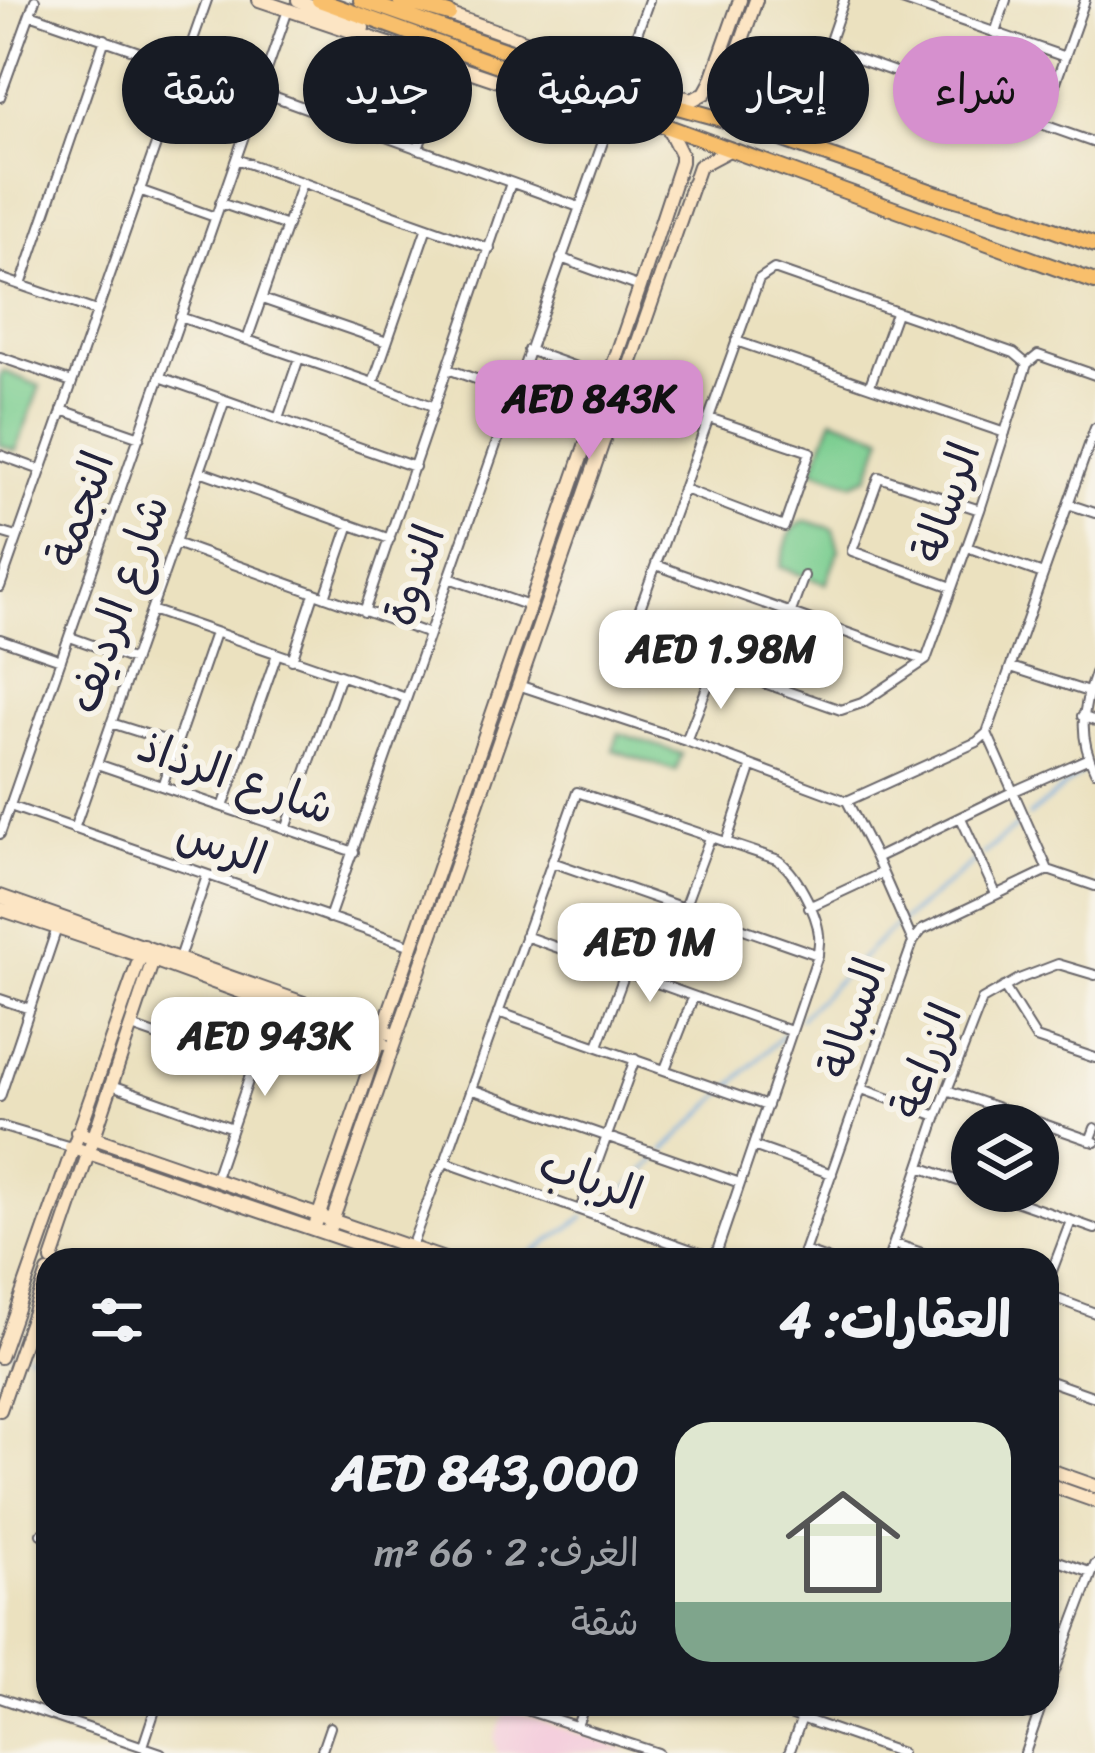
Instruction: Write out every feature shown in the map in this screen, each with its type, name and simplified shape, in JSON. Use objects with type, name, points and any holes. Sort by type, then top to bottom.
[{"type":"main road","points":[[319,0],[496,64]]},
{"type":"main road","points":[[361,0],[626,93],[707,114]]},
{"type":"main road","points":[[400,0],[452,7]]},
{"type":"main road","points":[[683,132],[1095,282]]},
{"type":"main road","points":[[794,144],[1015,215],[1095,247]]},
{"type":"main road","points":[[995,245],[1095,273]]},
{"type":"street","points":[[0,98],[34,0]]},
{"type":"street","points":[[193,36],[206,0]]},
{"type":"street","points":[[259,0],[293,5],[374,36]]},
{"type":"street","points":[[411,0],[452,7],[521,36]]},
{"type":"street","points":[[636,36],[649,0]]},
{"type":"street","points":[[683,97],[699,98],[711,82],[740,0]]},
{"type":"street","points":[[743,36],[756,0]]},
{"type":"street","points":[[831,36],[844,0]]},
{"type":"street","points":[[902,0],[926,4],[1065,57]]},
{"type":"street","points":[[995,32],[1006,0]]},
{"type":"street","points":[[1059,74],[1085,0]]},
{"type":"street","name":"النجمة","points":[[279,40],[293,5]]},
{"type":"street","points":[[30,14],[122,46]]},
{"type":"street","points":[[1079,17],[1095,22]]},
{"type":"street","points":[[21,285],[104,39]]},
{"type":"street","points":[[279,98],[579,208]]},
{"type":"street","points":[[683,106],[692,110]]},
{"type":"street","points":[[1059,130],[1095,142]]},
{"type":"street","points":[[0,587],[155,144]]},
{"type":"street","name":"النجمة","points":[[0,834],[241,144]]},
{"type":"street","points":[[418,149],[420,144]]},
{"type":"street","name":"الندوة","points":[[329,918],[601,144]]},
{"type":"street","points":[[676,144],[682,162]]},
{"type":"street","points":[[698,166],[731,149]]},
{"type":"street","points":[[323,1225],[599,455],[698,166],[694,155],[686,155],[682,162],[607,378],[413,946],[388,1040]]},
{"type":"street","points":[[236,159],[490,249]]},
{"type":"street","points":[[247,340],[302,183]]},
{"type":"street","points":[[364,612],[511,183]]},
{"type":"street","points":[[139,190],[215,217]]},
{"type":"street","points":[[220,203],[287,226]]},
{"type":"street","points":[[373,382],[427,226]]},
{"type":"street","points":[[561,258],[640,287]]},
{"type":"street","points":[[926,660],[862,703],[841,710],[630,636],[759,279],[774,268],[1014,353],[1027,364],[1038,355],[1095,375]]},
{"type":"street","points":[[0,278],[96,311]]},
{"type":"street","points":[[262,299],[387,342]]},
{"type":"street","points":[[870,385],[896,313]]},
{"type":"street","points":[[180,317],[435,407]]},
{"type":"street","points":[[736,340],[1005,433]]},
{"type":"street","points":[[528,350],[607,378]]},
{"type":"street","points":[[0,357],[72,382]]},
{"type":"street","points":[[278,419],[299,358]]},
{"type":"street","name":"الرسالة","points":[[926,660],[1027,364]]},
{"type":"street","points":[[448,369],[514,393]]},
{"type":"street","points":[[160,377],[415,467]]},
{"type":"street","name":"شارع الرديف","points":[[74,829],[225,400]]},
{"type":"street","points":[[62,410],[141,437]]},
{"type":"street","points":[[684,489],[784,527],[809,452],[709,418]]},
{"type":"street","points":[[517,685],[847,801],[977,742],[987,733],[1095,428]]},
{"type":"street","points":[[591,429],[597,439],[605,435]]},
{"type":"street","points":[[584,450],[591,448],[599,455]]},
{"type":"street","points":[[0,455],[41,470]]},
{"type":"street","points":[[200,471],[390,539]]},
{"type":"street","points":[[952,587],[852,551],[879,477],[980,510]]},
{"type":"street","points":[[1068,504],[1095,513]]},
{"type":"street","points":[[292,660],[350,524]]},
{"type":"street","points":[[0,532],[17,537]]},
{"type":"street","points":[[175,543],[429,634]]},
{"type":"street","points":[[967,547],[1043,574]]},
{"type":"street","points":[[656,565],[926,660]]},
{"type":"street","points":[[765,684],[804,576]]},
{"type":"street","points":[[449,578],[529,606]]},
{"type":"street","points":[[151,610],[406,698]]},
{"type":"street","points":[[162,786],[214,633]]},
{"type":"street","points":[[70,637],[134,660]]},
{"type":"street","points":[[0,639],[62,660]]},
{"type":"street","points":[[223,807],[277,654]]},
{"type":"street","points":[[686,742],[715,667]]},
{"type":"street","points":[[1011,667],[1088,692]]},
{"type":"street","points":[[1095,673],[1082,716],[1082,738],[1095,771]]},
{"type":"street","points":[[286,829],[340,676]]},
{"type":"street","points":[[1082,716],[1095,721]]},
{"type":"street","points":[[112,723],[177,745]]},
{"type":"street","points":[[987,733],[1048,870],[1095,886]]},
{"type":"street","points":[[876,858],[1089,758]]},
{"type":"street","name":"شارع الرذاذ","points":[[97,764],[354,852]]},
{"type":"street","points":[[726,843],[751,768]]},
{"type":"street","points":[[410,1248],[578,792],[776,859],[787,866],[820,933],[818,955],[718,1248]]},
{"type":"street","points":[[847,801],[914,942]]},
{"type":"street","name":"الرس","points":[[10,806],[413,946]]},
{"type":"street","points":[[961,818],[996,894]]},
{"type":"street","points":[[684,908],[710,838]]},
{"type":"street","points":[[552,862],[818,955]]},
{"type":"street","name":"السبالة","points":[[806,1248],[914,942],[922,931],[1048,870]]},
{"type":"street","points":[[809,907],[882,873]]},
{"type":"street","points":[[176,962],[207,876]]},
{"type":"street","points":[[0,896],[388,1040]]},
{"type":"street","points":[[0,909],[119,943]]},
{"type":"street","points":[[0,1097],[4,1073],[57,928]]},
{"type":"street","points":[[525,936],[791,1031]]},
{"type":"street","points":[[56,1248],[130,1027],[148,953]]},
{"type":"street","points":[[0,1357],[3,1335],[76,1132],[148,953]]},
{"type":"street","points":[[176,962],[274,1005],[361,1030]]},
{"type":"street","name":"الزراعة","points":[[893,1248],[982,1000],[1058,964],[1095,975]]},
{"type":"street","points":[[598,1046],[625,973]]},
{"type":"street","points":[[1004,987],[1036,1039],[1095,1058]]},
{"type":"street","points":[[0,998],[30,1009]]},
{"type":"street","points":[[665,1069],[693,998]]},
{"type":"street","points":[[214,1180],[274,1005]]},
{"type":"street","points":[[499,1012],[767,1106]]},
{"type":"street","points":[[130,1027],[252,1069]]},
{"type":"street","points":[[580,1210],[635,1059]]},
{"type":"street","points":[[110,1084],[232,1128]]},
{"type":"street","points":[[471,1089],[740,1183]]},
{"type":"street","points":[[862,1089],[937,1116]]},
{"type":"street","points":[[946,1090],[1093,1142],[1095,1128]]},
{"type":"street","points":[[83,1115],[82,1128],[90,1131],[98,1122]]},
{"type":"street","points":[[0,1126],[88,1160],[390,1248]]},
{"type":"street","points":[[76,1132],[214,1180],[323,1225]]},
{"type":"street","points":[[753,1146],[832,1174]]},
{"type":"street","name":"الرباب","points":[[445,1162],[684,1248]]},
{"type":"street","points":[[920,1167],[951,1178]]},
{"type":"street","points":[[1046,1212],[1095,1228]]},
{"type":"street","points":[[1059,1252],[1071,1221]]},
{"type":"street","points":[[895,1244],[907,1248]]},
{"type":"street","points":[[1059,1300],[1095,1313]]},
{"type":"street","points":[[0,1410],[36,1306]]},
{"type":"street","points":[[1059,1384],[1095,1397]]},
{"type":"street","points":[[1059,1473],[1095,1486]]},
{"type":"street","points":[[1059,1488],[1095,1501]]},
{"type":"street","points":[[1059,1560],[1093,1569],[1059,1660]]},
{"type":"street","points":[[1059,1649],[1063,1650]]},
{"type":"street","points":[[0,1698],[36,1710]]},
{"type":"street","points":[[53,1716],[161,1753]]},
{"type":"street","points":[[143,1747],[153,1716]]},
{"type":"street","points":[[546,1716],[658,1753]]},
{"type":"street","points":[[577,1726],[581,1716]]},
{"type":"street","points":[[796,1716],[901,1753]]},
{"type":"street","points":[[1025,1753],[1038,1716]]},
{"type":"street","points":[[789,1753],[802,1718]]},
{"type":"street","points":[[321,1753],[330,1727]]},
{"type":"shaded area","points":[[503,1716],[526,1716],[631,1752],[497,1753],[495,1737]]},
{"type":"green space","points":[[3,371],[40,386],[16,451],[0,445]]},
{"type":"green space","points":[[833,418],[883,436],[869,476],[853,483],[813,469]]},
{"type":"green space","points":[[807,521],[833,529],[839,550],[826,584],[780,567],[791,533]]},
{"type":"green space","points":[[619,733],[682,754],[676,771],[613,750]]},
{"type":"waterway","points":[[1029,816],[1091,765]]},
{"type":"waterway","points":[[983,854],[1022,822]]},
{"type":"waterway","points":[[800,1018],[885,935],[976,860]]},
{"type":"waterway","points":[[664,1151],[787,1031]]},
{"type":"waterway","points":[[593,1211],[657,1159]]},
{"type":"waterway","points":[[539,1248],[584,1217]]},
{"type":"waterway","points":[[28,1355],[36,1357]]}]
